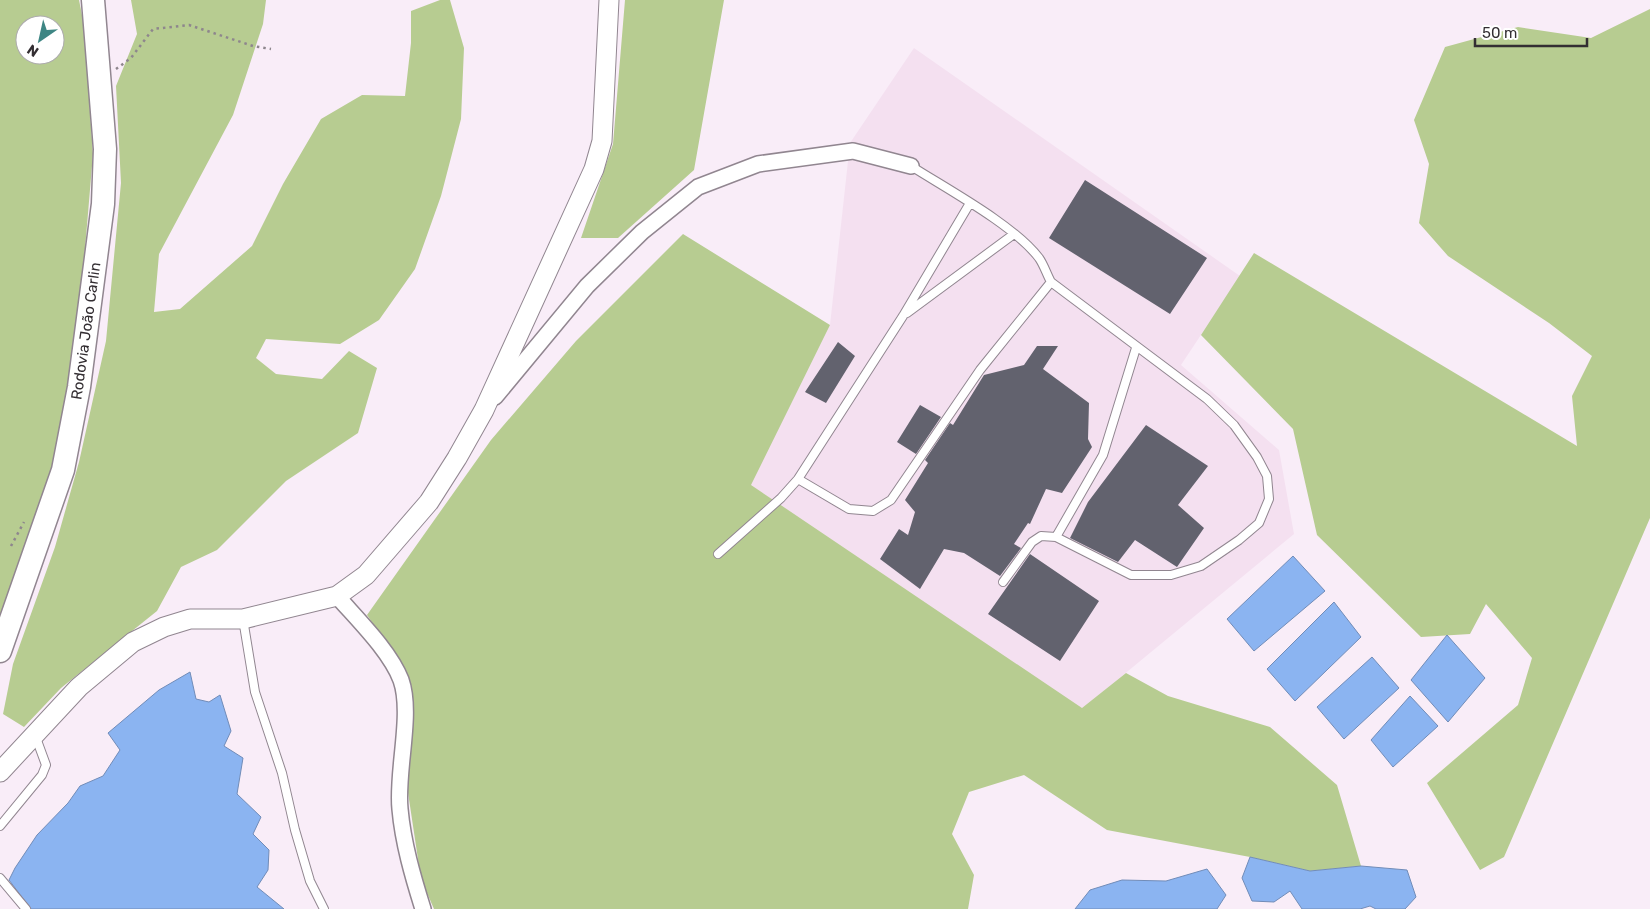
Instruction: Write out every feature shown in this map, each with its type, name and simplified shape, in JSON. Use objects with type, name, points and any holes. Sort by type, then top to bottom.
[{"type":"main road","name":"Rodovia João Carlin","points":[[0,651],[63,470],[80,387],[103,204],[105,149],[93,0]]},
{"type":"street","points":[[0,772],[79,687],[133,642],[164,627],[190,619],[243,619],[337,596],[366,575],[430,502],[484,410],[594,169],[603,133],[609,0]]},
{"type":"street","points":[[484,410],[587,286],[642,232],[698,187],[758,164],[853,151],[911,166]]},
{"type":"street","points":[[337,596],[375,638],[400,679],[406,699],[400,808],[411,872],[423,909]]},
{"type":"lane","points":[[911,166],[970,203],[1014,234],[1039,258],[1051,282],[1096,315],[1136,348],[1164,365],[1207,399],[1234,426],[1257,457],[1267,476],[1269,499],[1259,523],[1201,566],[1171,575],[1130,575],[1056,537],[1041,536],[1032,542],[1003,582]]},
{"type":"lane","points":[[718,554],[781,498],[798,479],[903,316],[970,203]]},
{"type":"lane","points":[[903,316],[1014,234]]},
{"type":"lane","points":[[798,479],[849,509],[873,511],[891,500],[980,370],[1051,282]]},
{"type":"lane","points":[[1056,537],[1103,455],[1136,348]]},
{"type":"lane","points":[[243,619],[255,692],[282,773],[295,830],[310,881],[324,909]]},
{"type":"lane","points":[[0,826],[42,775],[46,765],[35,735]]},
{"type":"lane","points":[[0,878],[26,909]]},
{"type":"path","points":[[99,82],[131,58],[153,29],[189,24],[253,46],[271,49]]},
{"type":"shaded area","points":[[914,48],[1240,276],[1181,365],[1279,450],[1294,534],[1082,709],[750,485],[830,325],[850,143]]},
{"type":"green space","points":[[0,0],[79,0],[84,25],[93,154],[78,332],[53,466],[0,622]]},
{"type":"green space","points":[[131,0],[266,0],[263,24],[233,115],[159,254],[154,312],[180,309],[252,246],[283,184],[321,119],[362,95],[405,96],[411,43],[411,11],[440,0],[450,0],[464,48],[461,119],[441,196],[415,269],[379,320],[340,344],[266,339],[256,358],[276,374],[322,379],[349,351],[377,368],[358,433],[286,481],[217,550],[181,567],[157,611],[61,688],[24,727],[3,714],[13,664],[55,547],[79,462],[106,341],[121,183],[116,86],[137,34]]},
{"type":"green space","points":[[625,0],[724,0],[694,170],[618,238],[581,238],[613,144]]},
{"type":"green space","points":[[1650,9],[1650,518],[1504,857],[1480,870],[1427,783],[1518,705],[1532,658],[1486,604],[1470,634],[1421,637],[1317,535],[1293,429],[1201,335],[1254,253],[1577,446],[1572,396],[1592,356],[1549,323],[1448,256],[1419,223],[1429,164],[1414,120],[1445,47],[1518,27],[1591,38]]},
{"type":"green space","points":[[683,234],[830,325],[751,485],[1082,708],[1126,673],[1168,696],[1270,727],[1337,785],[1361,866],[1310,871],[1250,857],[1107,830],[1024,775],[969,792],[952,834],[974,875],[968,909],[434,909],[421,879],[407,786],[413,706],[407,673],[367,615],[491,440],[576,341]]},
{"type":"water","points":[[1293,556],[1325,591],[1254,651],[1227,619]]},
{"type":"water","points":[[1334,602],[1361,637],[1295,701],[1267,669]]},
{"type":"water","points":[[1447,635],[1485,678],[1448,722],[1411,680]]},
{"type":"water","points":[[1372,657],[1399,688],[1344,739],[1317,707]]},
{"type":"water","points":[[190,672],[196,699],[209,702],[220,695],[231,731],[224,746],[243,758],[237,794],[261,817],[253,834],[269,850],[268,870],[257,887],[284,909],[31,909],[9,880],[37,835],[68,803],[80,786],[103,776],[120,750],[108,733],[159,690]]},
{"type":"water","points":[[1410,696],[1438,726],[1393,767],[1371,740]]},
{"type":"water","points":[[1250,857],[1310,871],[1361,866],[1407,870],[1416,897],[1405,909],[1376,909],[1370,906],[1360,909],[1302,909],[1290,891],[1274,902],[1252,901],[1242,878]]},
{"type":"water","points":[[1207,869],[1226,895],[1217,909],[1075,909],[1090,890],[1122,880],[1166,881]]},
{"type":"building","points":[[1085,180],[1207,258],[1170,314],[1049,238]]},
{"type":"building","points":[[838,342],[855,356],[826,403],[805,392]]},
{"type":"building","points":[[1037,346],[1058,346],[1043,369],[1089,403],[1088,439],[1092,447],[1062,493],[1046,489],[1030,524],[1028,523],[1014,544],[1021,548],[1000,576],[964,553],[944,549],[920,589],[880,559],[899,529],[908,535],[915,512],[905,500],[928,463],[925,460],[950,423],[953,425],[984,375],[1024,365]]},
{"type":"building","points":[[920,405],[941,417],[916,454],[897,442]]},
{"type":"building","points":[[1146,425],[1208,466],[1178,505],[1204,528],[1177,567],[1135,540],[1118,562],[1070,538],[1088,502]]},
{"type":"building","points":[[1030,554],[1099,601],[1060,661],[988,614]]}]
